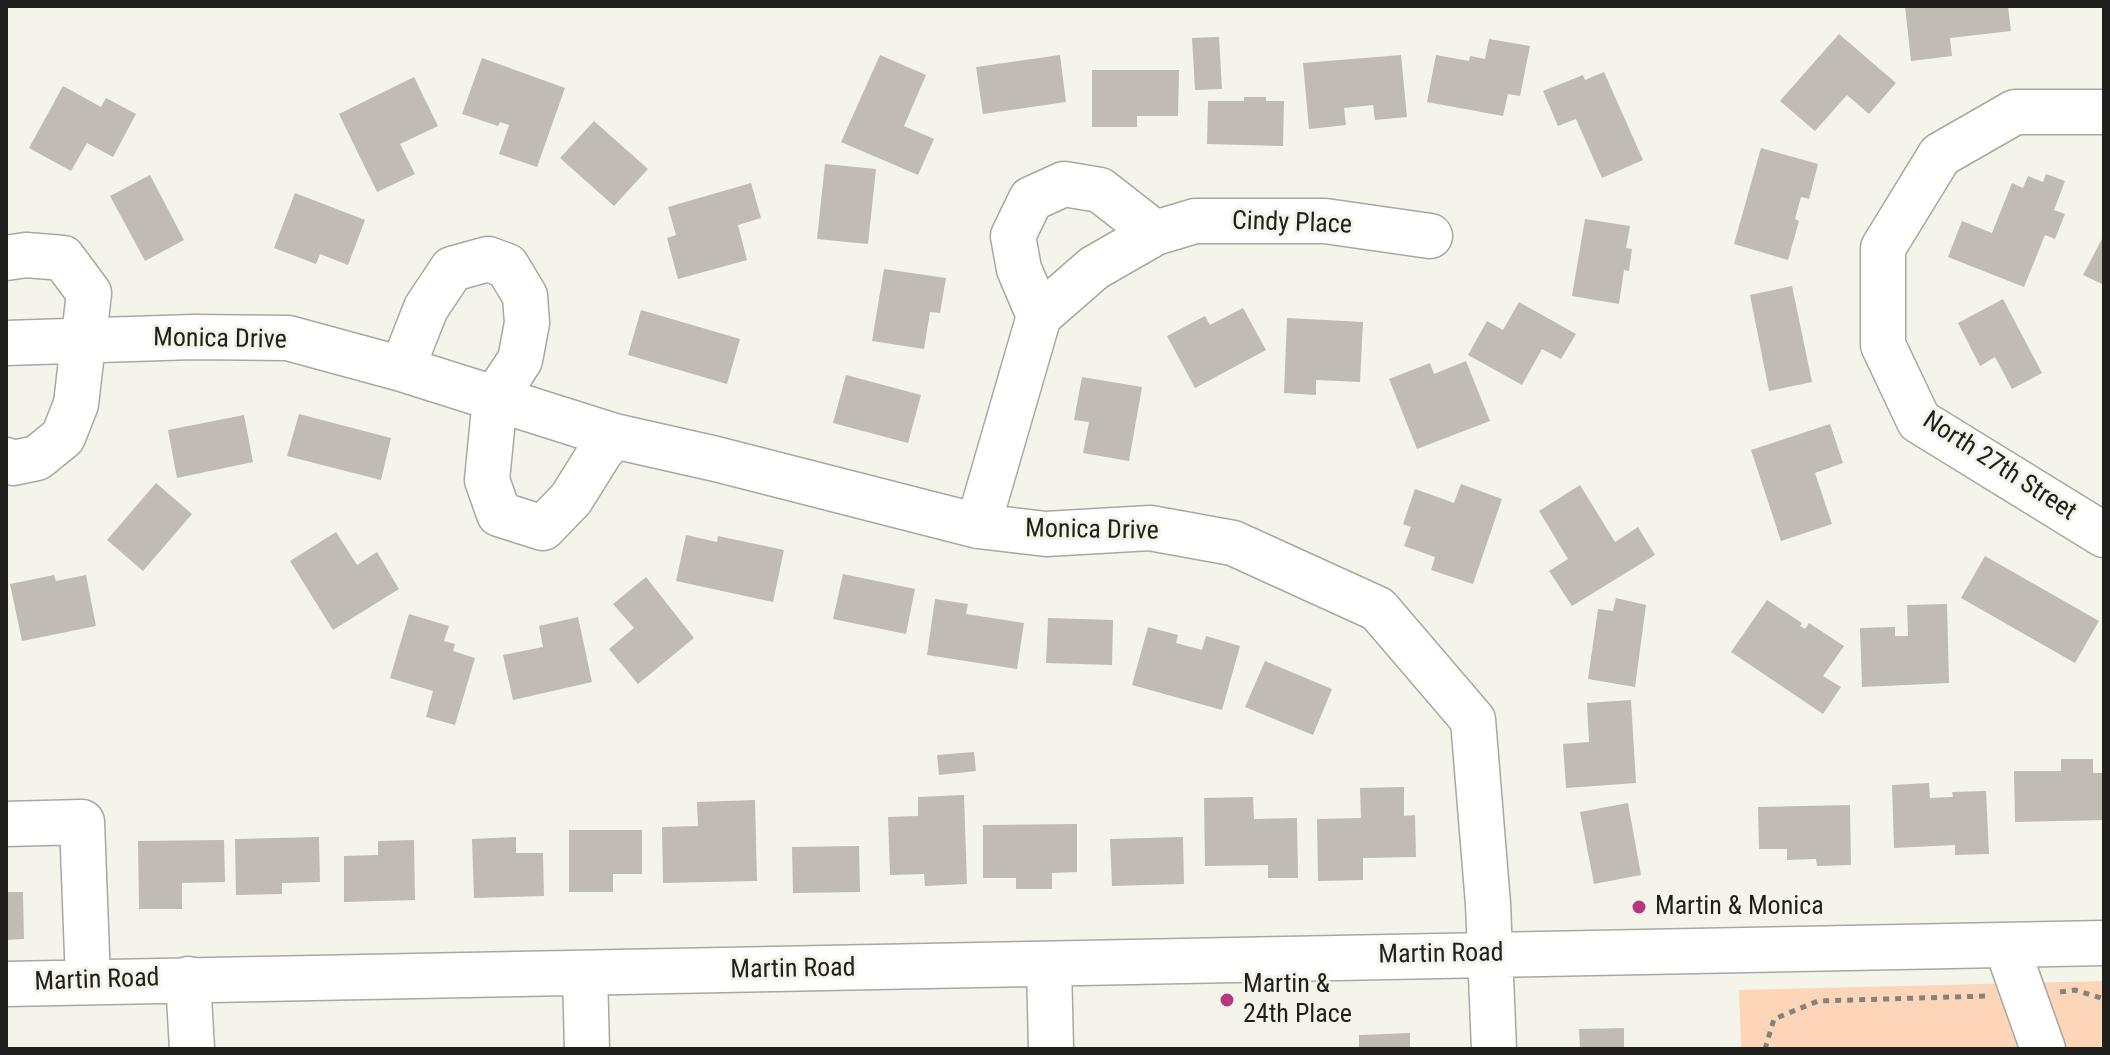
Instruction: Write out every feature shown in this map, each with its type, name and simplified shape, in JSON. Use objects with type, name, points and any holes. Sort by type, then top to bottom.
[{"type":"street","name":"North 27th Street","points":[[2104,112],[2015,112],[1940,155],[1883,248],[1883,345],[1919,421],[2104,535]]},
{"type":"street","points":[[978,526],[1039,316],[1019,269],[1013,236],[1031,199],[1064,184],[1100,190],[1155,233]]},
{"type":"street","name":"Cindy Place","points":[[1039,316],[1094,268],[1155,233],[1195,221],[1325,221],[1430,236]]},
{"type":"street","points":[[6,258],[26,255],[63,258],[89,293],[76,404],[63,437],[37,458],[13,463],[6,460]]},
{"type":"street","points":[[402,369],[426,308],[452,269],[488,259],[507,266],[525,296],[527,323],[520,360],[495,398],[487,480],[499,514],[543,528],[571,499],[614,436]]},
{"type":"street","name":"Monica Drive","points":[[6,343],[194,337],[288,338],[402,369],[614,436],[978,526],[1046,534],[1150,528],[1233,543],[1378,609],[1473,720],[1494,1049]]},
{"type":"street","points":[[6,824],[82,822],[88,981]]},
{"type":"street","name":"Martin Road","points":[[6,984],[2104,943]]},
{"type":"street","points":[[2006,945],[2043,1049]]},
{"type":"street","points":[[1049,965],[1051,1049]]},
{"type":"street","points":[[585,974],[587,1049]]},
{"type":"street","name":"Martin Road","points":[[188,979],[192,1049]]},
{"type":"path","points":[[1765,1049],[1774,1019],[1818,1001],[2023,997],[2075,990],[2104,999]]},
{"type":"shaded area","points":[[2104,981],[2104,1049],[1741,1049],[1739,990]]},
{"type":"building","points":[[1905,6],[2008,6],[2011,31],[1950,38],[1952,56],[1911,61]]},
{"type":"building","points":[[1839,34],[1896,83],[1869,114],[1847,95],[1815,131],[1780,101]]},
{"type":"building","points":[[1219,37],[1222,89],[1195,90],[1192,38]]},
{"type":"building","points":[[1489,39],[1530,46],[1520,96],[1508,94],[1503,116],[1427,102],[1436,55],[1469,61],[1470,56],[1485,59]]},
{"type":"building","points":[[880,55],[926,75],[904,126],[934,139],[918,175],[841,142]]},
{"type":"building","points":[[1060,55],[1066,102],[983,114],[976,67]]},
{"type":"building","points":[[1401,55],[1407,117],[1375,120],[1373,105],[1344,108],[1346,125],[1309,129],[1303,63]]},
{"type":"building","points":[[482,58],[565,88],[537,167],[499,154],[509,125],[500,122],[498,126],[462,114]]},
{"type":"building","points":[[1092,70],[1179,70],[1178,116],[1137,116],[1137,127],[1092,127]]},
{"type":"building","points":[[1604,72],[1643,160],[1602,178],[1576,119],[1558,126],[1543,91],[1583,75],[1585,80]]},
{"type":"building","points":[[414,77],[438,126],[400,144],[415,174],[377,192],[339,114]]},
{"type":"building","points":[[63,86],[101,107],[106,98],[136,114],[113,157],[87,143],[71,171],[29,148]]},
{"type":"building","points":[[1244,97],[1284,101],[1283,146],[1207,144],[1208,101],[1244,101]]},
{"type":"building","points":[[594,121],[648,169],[614,206],[560,158]]},
{"type":"building","points":[[1761,148],[1818,164],[1809,199],[1801,197],[1795,219],[1799,221],[1788,260],[1734,244]]},
{"type":"building","points":[[825,164],[876,169],[868,244],[817,239]]},
{"type":"building","points":[[2046,174],[2065,181],[2054,210],[2065,214],[2055,239],[2045,235],[2024,287],[1948,257],[1962,221],[1992,233],[2012,183],[2023,188],[2028,176],[2043,182]]},
{"type":"building","points":[[150,175],[184,240],[145,261],[110,196]]},
{"type":"building","points":[[751,183],[761,218],[738,225],[747,260],[678,279],[667,238],[676,235],[668,207]]},
{"type":"building","points":[[295,193],[365,220],[348,265],[320,254],[316,264],[274,248]]},
{"type":"building","points":[[1585,219],[1630,226],[1626,248],[1632,249],[1629,271],[1624,270],[1619,304],[1572,296]]},
{"type":"building","points":[[2104,235],[2104,285],[2083,275]]},
{"type":"building","points":[[884,269],[946,278],[940,313],[930,312],[924,349],[872,341]]},
{"type":"building","points":[[1792,286],[1812,382],[1769,391],[1750,295]]},
{"type":"building","points":[[2003,299],[2042,373],[2012,389],[1995,357],[1980,366],[1958,323]]},
{"type":"building","points":[[1519,302],[1576,334],[1561,359],[1542,349],[1522,385],[1468,355],[1487,321],[1503,330]]},
{"type":"building","points":[[1243,308],[1266,350],[1195,388],[1167,336],[1205,316],[1210,325]]},
{"type":"building","points":[[641,310],[740,339],[727,384],[628,355]]},
{"type":"building","points":[[1287,318],[1363,322],[1360,382],[1316,380],[1316,395],[1284,393]]},
{"type":"building","points":[[1466,361],[1490,421],[1417,449],[1389,379],[1430,363],[1434,374]]},
{"type":"building","points":[[846,375],[921,395],[908,443],[833,423]]},
{"type":"building","points":[[1082,377],[1142,387],[1129,461],[1083,453],[1089,422],[1074,420]]},
{"type":"building","points":[[299,414],[391,438],[381,480],[287,456]]},
{"type":"building","points":[[244,415],[253,462],[177,478],[168,430]]},
{"type":"building","points":[[1830,424],[1843,463],[1815,473],[1832,524],[1781,541],[1751,450]]},
{"type":"building","points":[[156,483],[192,514],[143,571],[107,540]]},
{"type":"building","points":[[1461,484],[1502,499],[1473,584],[1431,570],[1435,557],[1404,546],[1411,527],[1403,524],[1415,489],[1454,503]]},
{"type":"building","points":[[1580,485],[1615,542],[1638,527],[1655,555],[1572,606],[1549,571],[1568,559],[1539,511]]},
{"type":"building","points":[[336,532],[357,565],[377,552],[399,589],[333,630],[290,561]]},
{"type":"building","points":[[686,535],[717,542],[718,536],[784,550],[773,602],[676,581]]},
{"type":"building","points":[[1985,556],[2099,621],[2075,663],[1961,598]]},
{"type":"building","points":[[843,574],[915,589],[906,634],[833,619]]},
{"type":"building","points":[[54,575],[56,581],[86,575],[96,626],[22,641],[10,584]]},
{"type":"building","points":[[646,577],[694,638],[638,684],[609,649],[634,628],[613,604]]},
{"type":"building","points":[[1616,598],[1646,605],[1635,687],[1588,679],[1598,609],[1613,611]]},
{"type":"building","points":[[935,599],[968,604],[966,614],[1024,623],[1017,669],[927,655]]},
{"type":"building","points":[[1767,600],[1802,623],[1800,626],[1805,629],[1809,623],[1844,646],[1823,676],[1841,687],[1823,714],[1731,652]]},
{"type":"building","points":[[1947,604],[1949,683],[1862,687],[1860,628],[1895,627],[1895,636],[1908,636],[1907,605]]},
{"type":"building","points":[[409,614],[449,626],[444,641],[455,644],[453,651],[475,658],[455,725],[426,717],[433,691],[390,678]]},
{"type":"building","points":[[578,617],[592,682],[513,700],[503,655],[543,647],[539,626]]},
{"type":"building","points":[[1048,618],[1113,620],[1112,665],[1046,663]]},
{"type":"building","points":[[1148,627],[1178,635],[1176,643],[1202,650],[1206,636],[1240,646],[1222,710],[1132,685]]},
{"type":"building","points":[[1265,661],[1332,689],[1313,735],[1245,707]]},
{"type":"building","points":[[1631,700],[1636,783],[1566,788],[1563,744],[1589,742],[1587,703]]},
{"type":"building","points":[[974,752],[976,771],[939,775],[937,755]]},
{"type":"building","points":[[2061,759],[2093,759],[2093,773],[2104,773],[2104,820],[2015,822],[2014,771],[2061,771]]},
{"type":"building","points":[[1929,783],[1930,798],[1953,797],[1952,792],[1986,791],[1989,854],[1955,855],[1955,845],[1894,848],[1892,785]]},
{"type":"building","points":[[1404,787],[1404,816],[1415,815],[1416,857],[1363,858],[1363,880],[1318,881],[1317,819],[1361,818],[1360,788]]},
{"type":"building","points":[[964,795],[967,884],[925,886],[924,874],[890,875],[888,817],[918,816],[918,797]]},
{"type":"building","points":[[1253,797],[1254,819],[1297,818],[1298,878],[1268,878],[1268,865],[1205,866],[1204,798]]},
{"type":"building","points":[[755,800],[757,881],[663,883],[662,827],[698,826],[697,802]]},
{"type":"building","points":[[1628,803],[1641,875],[1594,884],[1580,812]]},
{"type":"building","points":[[1850,805],[1851,865],[1817,866],[1816,859],[1787,860],[1787,849],[1759,849],[1758,807]]},
{"type":"building","points":[[1077,824],[1077,872],[1052,873],[1052,889],[1016,889],[1016,878],[983,878],[983,825]]},
{"type":"building","points":[[569,830],[642,830],[642,874],[613,874],[613,892],[569,892]]},
{"type":"building","points":[[319,837],[320,882],[282,883],[282,894],[236,895],[235,839]]},
{"type":"building","points":[[516,837],[516,853],[543,853],[544,896],[474,898],[472,839]]},
{"type":"building","points":[[1183,837],[1184,884],[1112,886],[1110,839]]},
{"type":"building","points":[[224,840],[225,882],[182,883],[182,909],[139,909],[138,841]]},
{"type":"building","points":[[414,840],[415,900],[344,902],[344,856],[378,855],[378,841]]},
{"type":"building","points":[[859,846],[860,892],[793,893],[792,847]]},
{"type":"building","points":[[6,892],[23,892],[24,939],[6,940]]},
{"type":"building","points":[[1624,1028],[1624,1049],[1580,1049],[1579,1029]]},
{"type":"building","points":[[1410,1033],[1410,1049],[1359,1049],[1359,1035]]},
{"type":"place","name":"Martin & Monica","points":[[1639,907]]},
{"type":"place","name":"Martin & 24th Place","points":[[1227,1000]]}]
